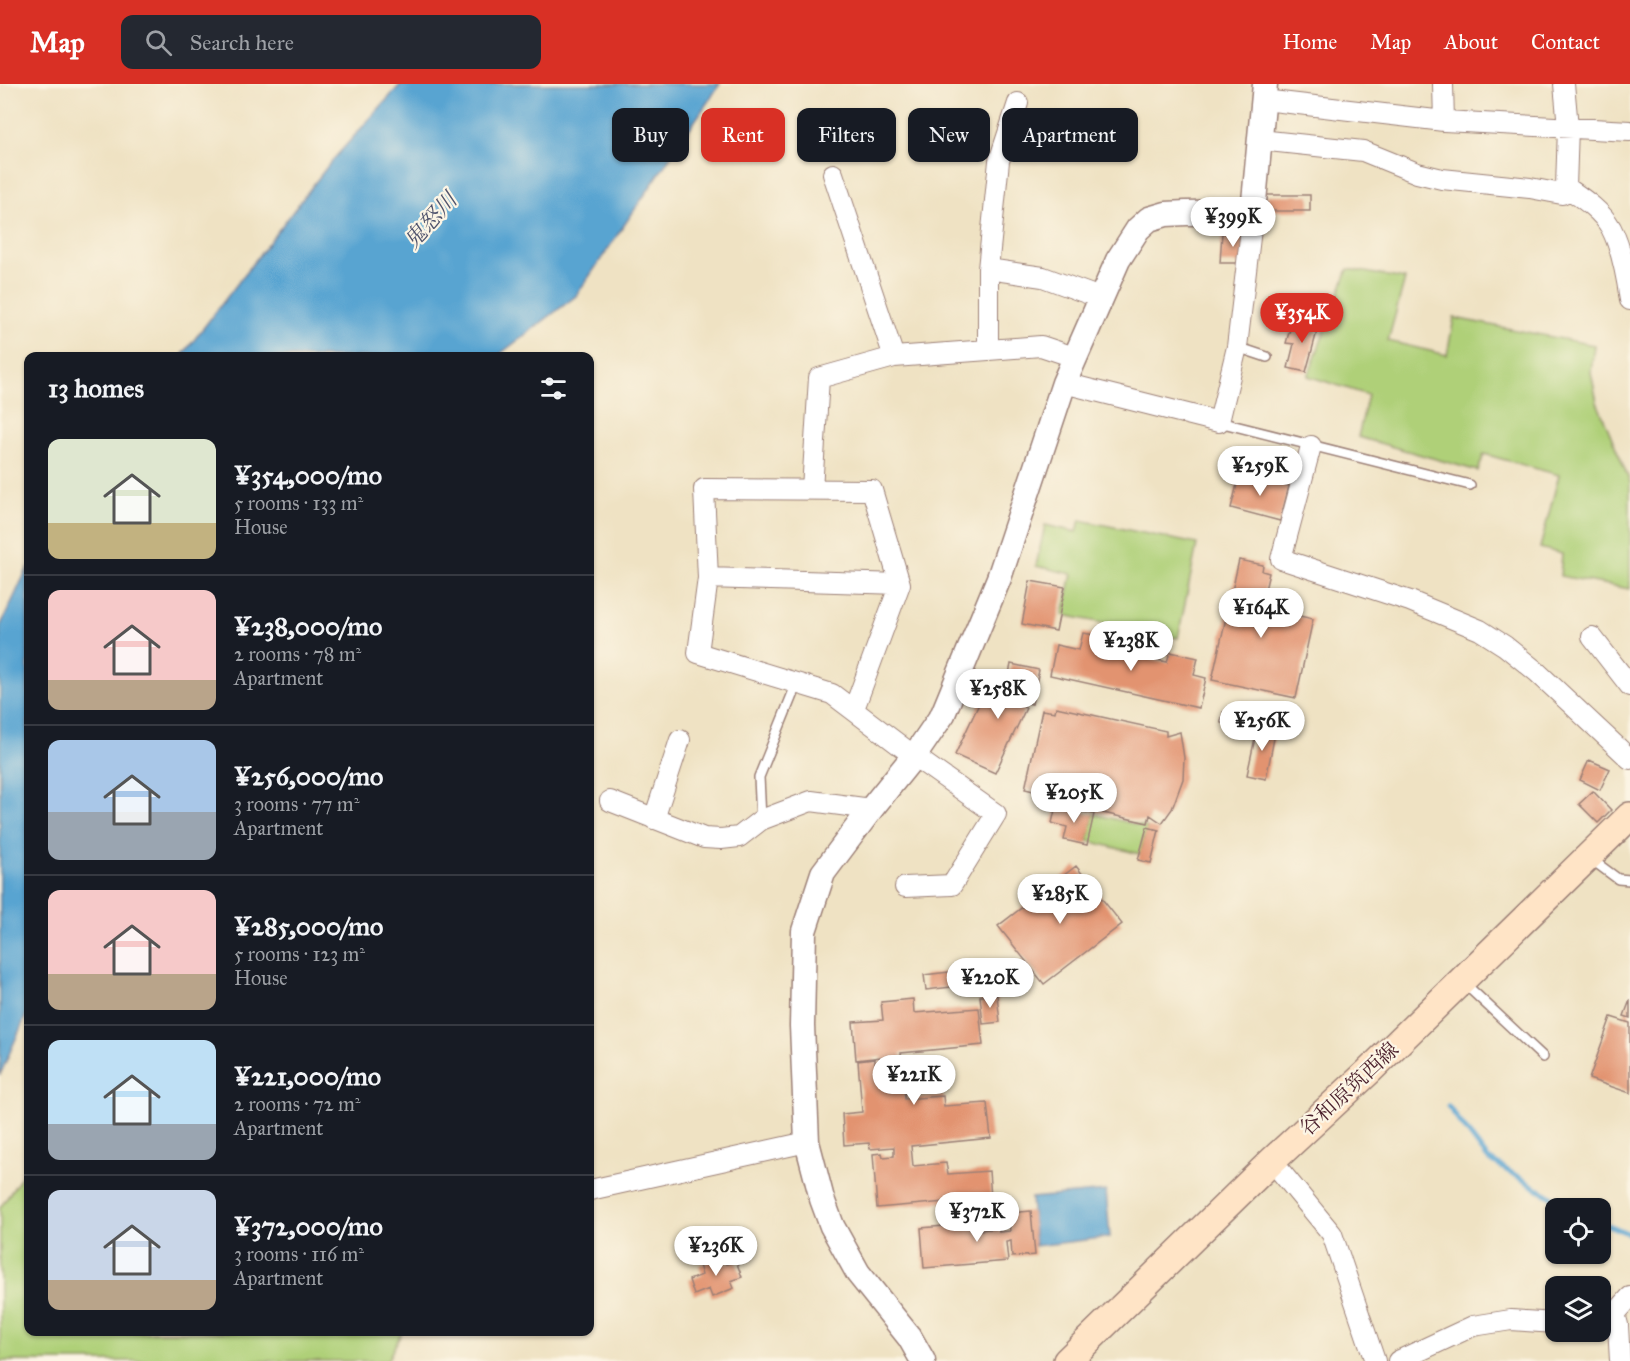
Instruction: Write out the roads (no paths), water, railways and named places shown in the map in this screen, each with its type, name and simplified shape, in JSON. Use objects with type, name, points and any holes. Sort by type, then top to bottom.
[{"type":"main road","name":"谷和原筑西線","points":[[1067,1361],[1630,816]]},
{"type":"street","points":[[1443,84],[1444,121]]},
{"type":"street","points":[[1561,194],[1568,127],[1564,84]]},
{"type":"street","points":[[1064,383],[1219,422],[1238,347],[1264,92],[1444,121],[1630,131]]},
{"type":"street","points":[[988,350],[988,269],[999,161],[1018,103]]},
{"type":"street","points":[[1260,140],[1363,151],[1417,173],[1442,179],[1530,188],[1561,194],[1593,206],[1610,228],[1627,277],[1630,300]]},
{"type":"street","points":[[833,174],[894,357]]},
{"type":"street","points":[[923,1361],[910,1338],[858,1273],[844,1250],[822,1199],[807,1142],[802,1026],[804,932],[823,873],[914,756],[943,714],[999,578],[1074,357],[1118,260],[1138,229],[1149,219],[1166,214],[1253,212]]},
{"type":"street","points":[[988,269],[1043,277],[1100,298]]},
{"type":"street","points":[[813,489],[819,378],[894,357],[1041,346],[1074,357]]},
{"type":"street","points":[[1311,446],[1281,559],[1410,601],[1480,630],[1505,646],[1537,672],[1630,759]]},
{"type":"street","points":[[854,709],[900,584],[872,490],[704,489],[708,578],[698,653],[832,694],[996,814],[952,885],[905,887]]},
{"type":"street","points":[[708,578],[900,584]]},
{"type":"street","points":[[1592,637],[1630,686]]},
{"type":"street","points":[[654,819],[680,740]]},
{"type":"street","points":[[610,801],[704,838],[721,839],[739,837],[761,820],[811,801],[871,809]]},
{"type":"street","points":[[594,1189],[807,1142]]},
{"type":"street","points":[[1272,1161],[1332,1234],[1375,1361]]},
{"type":"street","points":[[1611,1313],[1630,1297]]},
{"type":"street","points":[[1611,1318],[1618,1324],[1620,1361]]},
{"type":"street","points":[[1398,1361],[1473,1326],[1511,1320],[1545,1322]]},
{"type":"lane","points":[[1238,347],[1267,357]]},
{"type":"lane","points":[[1219,422],[1470,485]]},
{"type":"lane","points":[[761,820],[759,777],[797,683]]},
{"type":"lane","points":[[1588,857],[1618,879],[1630,880]]},
{"type":"lane","points":[[1462,981],[1543,1057]]},
{"type":"water","name":"鬼怒川","points":[[401,84],[720,84],[704,108],[701,108],[701,112],[689,130],[689,108],[612,108],[612,162],[667,162],[576,296],[503,352],[185,352],[330,163]]},
{"type":"water","points":[[24,576],[24,1020],[0,1075],[0,627]]},
{"type":"water","points":[[1106,1191],[1110,1237],[1035,1246],[1031,1198]]},
{"type":"waterway","points":[[1448,1106],[1488,1159],[1554,1198]]},
{"type":"waterway","points":[[1611,1226],[1630,1234]]}]
